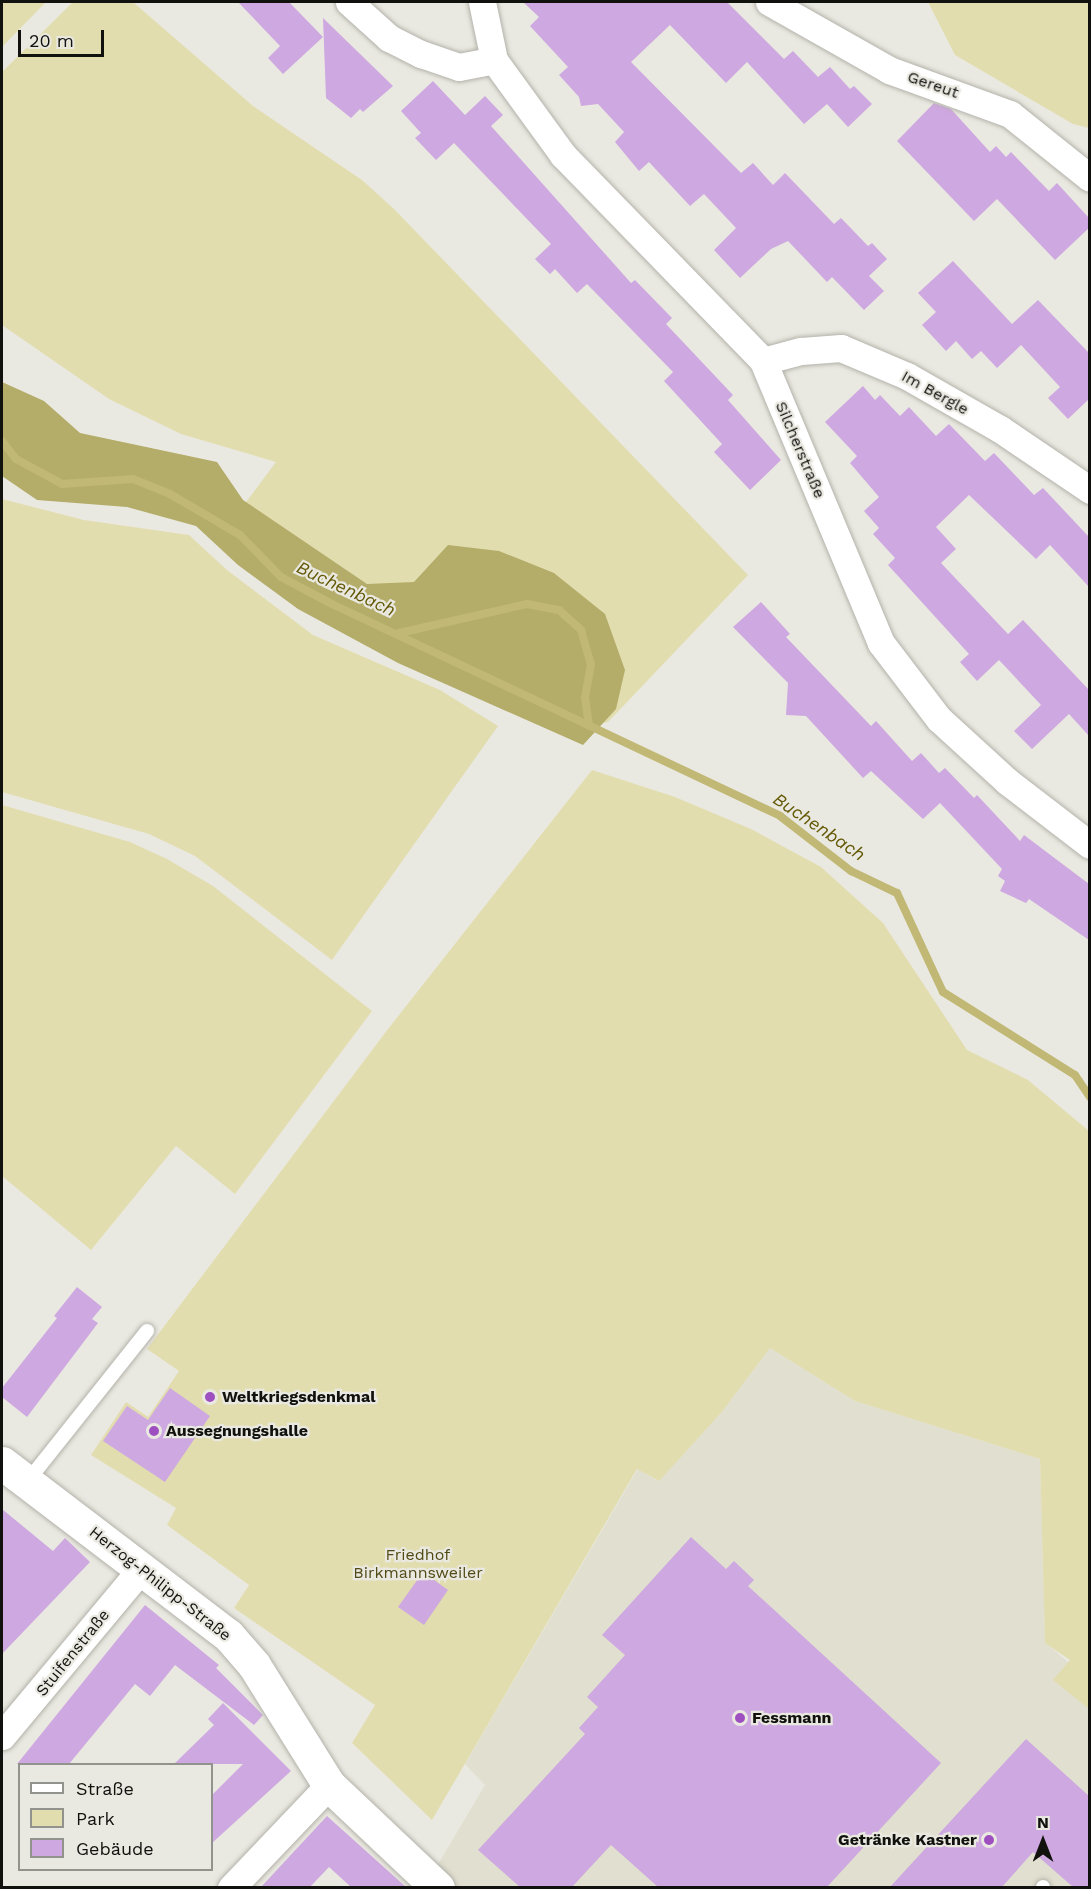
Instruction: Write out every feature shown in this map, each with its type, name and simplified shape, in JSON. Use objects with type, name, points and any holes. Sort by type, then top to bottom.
[{"type":"street","points":[[349,2],[389,38],[421,54],[459,67],[494,60]]},
{"type":"street","name":"Silcherstraße","points":[[482,2],[494,60],[563,155],[763,362],[881,643],[939,719],[1008,782],[1089,845]]},
{"type":"street","name":"Gereut","points":[[770,2],[889,70],[1010,114],[1089,178]]},
{"type":"street","name":"Im Bergle","points":[[763,362],[801,351],[841,348],[938,394],[1000,429],[1089,490]]},
{"type":"street","name":"Herzog-Philipp-Straße","points":[[2,1463],[228,1635],[254,1665],[329,1785],[438,1887]]},
{"type":"street","name":"Stuifenstraße","points":[[2,1736],[142,1568]]},
{"type":"street","points":[[231,1887],[329,1785]]},
{"type":"lane","points":[[27,1482],[147,1331]]},
{"type":"shaded area","points":[[2,382],[44,401],[80,433],[217,462],[243,500],[367,584],[414,582],[448,545],[499,551],[554,573],[605,614],[625,670],[616,709],[583,745],[398,663],[298,609],[238,565],[196,526],[127,507],[37,500],[2,476]]},
{"type":"shaded area","points":[[770,1348],[855,1401],[1040,1459],[1045,1642],[1089,1681],[1089,1887],[424,1888],[485,1785],[465,1764],[638,1469],[658,1481],[721,1413]]},
{"type":"green space","points":[[2,2],[46,2],[2,47]]},
{"type":"green space","points":[[73,2],[133,2],[253,106],[362,180],[394,209],[748,575],[608,722],[589,726],[235,517],[276,462],[181,434],[109,399],[2,325],[2,72]]},
{"type":"green space","points":[[928,2],[1089,2],[1089,128],[1073,124],[955,55]]},
{"type":"green space","points":[[2,499],[84,520],[189,535],[227,570],[313,635],[440,690],[498,726],[332,960],[195,856],[149,834],[2,792]]},
{"type":"green space","name":"Friedhof Birkmannsweiler","points":[[592,770],[675,797],[751,829],[821,867],[883,923],[967,1050],[1028,1080],[1089,1131],[1089,1709],[1053,1680],[1070,1660],[1045,1643],[1040,1459],[855,1401],[770,1348],[721,1413],[659,1481],[637,1469],[432,1820],[352,1743],[375,1705],[234,1608],[249,1585],[167,1525],[176,1508],[91,1455],[126,1402],[148,1417],[179,1371],[147,1349],[388,1029]]},
{"type":"green space","points":[[2,805],[130,842],[167,859],[213,886],[372,1011],[235,1194],[176,1146],[91,1250],[2,1176]]},
{"type":"building","points":[[238,2],[289,2],[323,37],[283,74],[268,58],[280,46]]},
{"type":"building","points":[[523,2],[727,2],[784,59],[793,51],[818,77],[830,67],[850,89],[854,86],[872,104],[848,127],[827,104],[804,124],[747,62],[726,83],[670,25],[631,62],[741,173],[753,163],[773,185],[785,173],[834,224],[841,218],[868,246],[872,243],[887,259],[869,276],[884,291],[864,310],[832,277],[827,282],[788,241],[771,249],[740,278],[714,250],[736,228],[704,194],[690,206],[649,162],[639,171],[615,142],[624,132],[598,104],[581,106],[579,97],[559,75],[568,67],[530,26],[539,17]]},
{"type":"building","points":[[323,18],[393,86],[363,112],[360,109],[351,118],[326,98]]},
{"type":"building","points":[[433,81],[465,115],[485,96],[503,115],[491,126],[631,283],[635,280],[672,318],[666,324],[733,395],[728,400],[781,460],[750,490],[714,452],[722,444],[664,381],[673,372],[587,284],[577,293],[555,269],[550,274],[535,259],[551,244],[454,143],[436,160],[415,138],[421,133],[401,111]]},
{"type":"building","points":[[934,103],[951,109],[990,152],[996,146],[1006,157],[1011,152],[1049,191],[1057,183],[1089,218],[1089,228],[1055,260],[997,199],[974,221],[897,141]]},
{"type":"building","points":[[953,261],[1012,324],[1038,300],[1089,353],[1089,399],[1068,419],[1048,398],[1060,387],[1021,345],[997,368],[981,351],[972,359],[956,341],[946,351],[922,325],[936,312],[918,293]]},
{"type":"building","points":[[863,386],[875,400],[880,395],[900,416],[909,407],[936,436],[949,424],[985,461],[994,453],[1034,495],[1043,488],[1089,537],[1089,587],[1050,545],[1036,559],[969,495],[936,527],[956,549],[941,563],[1008,634],[1023,620],[1089,690],[1089,736],[1069,714],[1032,749],[1014,731],[1041,705],[999,660],[977,681],[960,662],[969,654],[888,565],[895,558],[873,534],[879,528],[864,511],[879,497],[850,463],[857,456],[825,422]]},
{"type":"building","points":[[761,602],[790,634],[786,637],[871,726],[876,721],[912,761],[921,753],[939,773],[945,768],[974,798],[977,795],[1020,841],[1024,835],[1089,884],[1089,940],[1029,899],[1026,903],[1000,891],[1005,881],[998,876],[1002,869],[940,803],[923,819],[871,771],[863,778],[806,716],[786,715],[788,683],[733,627]]},
{"type":"building","points":[[77,1287],[102,1307],[92,1319],[98,1323],[27,1417],[2,1397],[2,1388],[57,1318],[54,1316]]},
{"type":"building","name":"Aussegnungshalle","points":[[170,1388],[210,1416],[165,1482],[103,1441],[127,1406],[148,1420]]},
{"type":"building","points":[[2,1509],[53,1551],[65,1538],[90,1562],[2,1654]]},
{"type":"building","name":"Fessmann","points":[[691,1537],[726,1569],[734,1561],[754,1580],[748,1586],[941,1763],[827,1887],[658,1887],[611,1845],[572,1887],[520,1887],[478,1850],[585,1734],[579,1728],[598,1707],[587,1697],[625,1655],[602,1635]]},
{"type":"building","points":[[423,1572],[448,1590],[424,1625],[398,1607]]},
{"type":"building","points":[[145,1605],[219,1665],[216,1668],[263,1715],[254,1725],[175,1665],[150,1696],[135,1684],[70,1763],[17,1764]]},
{"type":"building","points":[[223,1703],[291,1771],[213,1842],[213,1794],[243,1764],[175,1763],[214,1725],[208,1719]]},
{"type":"building","name":"Getränke Kastner","points":[[1026,1739],[1089,1796],[1089,1887],[1073,1887],[1033,1852],[1002,1887],[890,1887]]},
{"type":"building","points":[[327,1816],[406,1887],[351,1887],[329,1867],[310,1887],[261,1887]]},
{"type":"waterway","name":"Buchenbach","points":[[2,441],[16,459],[62,484],[133,479],[170,494],[240,535],[281,577],[332,604],[780,816],[851,871],[897,893],[943,992],[1075,1075],[1090,1097]]},
{"type":"waterway","name":"Buchenbach","points":[[399,633],[527,604],[559,610],[581,630],[591,664],[585,697],[589,726]]},
{"type":"place","name":"Weltkriegsdenkmal","points":[[210,1397]]},
{"type":"place","name":"Aussegnungshalle","points":[[154,1431]]},
{"type":"place","name":"Fessmann","points":[[740,1718]]},
{"type":"place","name":"Getränke Kastner","points":[[989,1840]]}]
